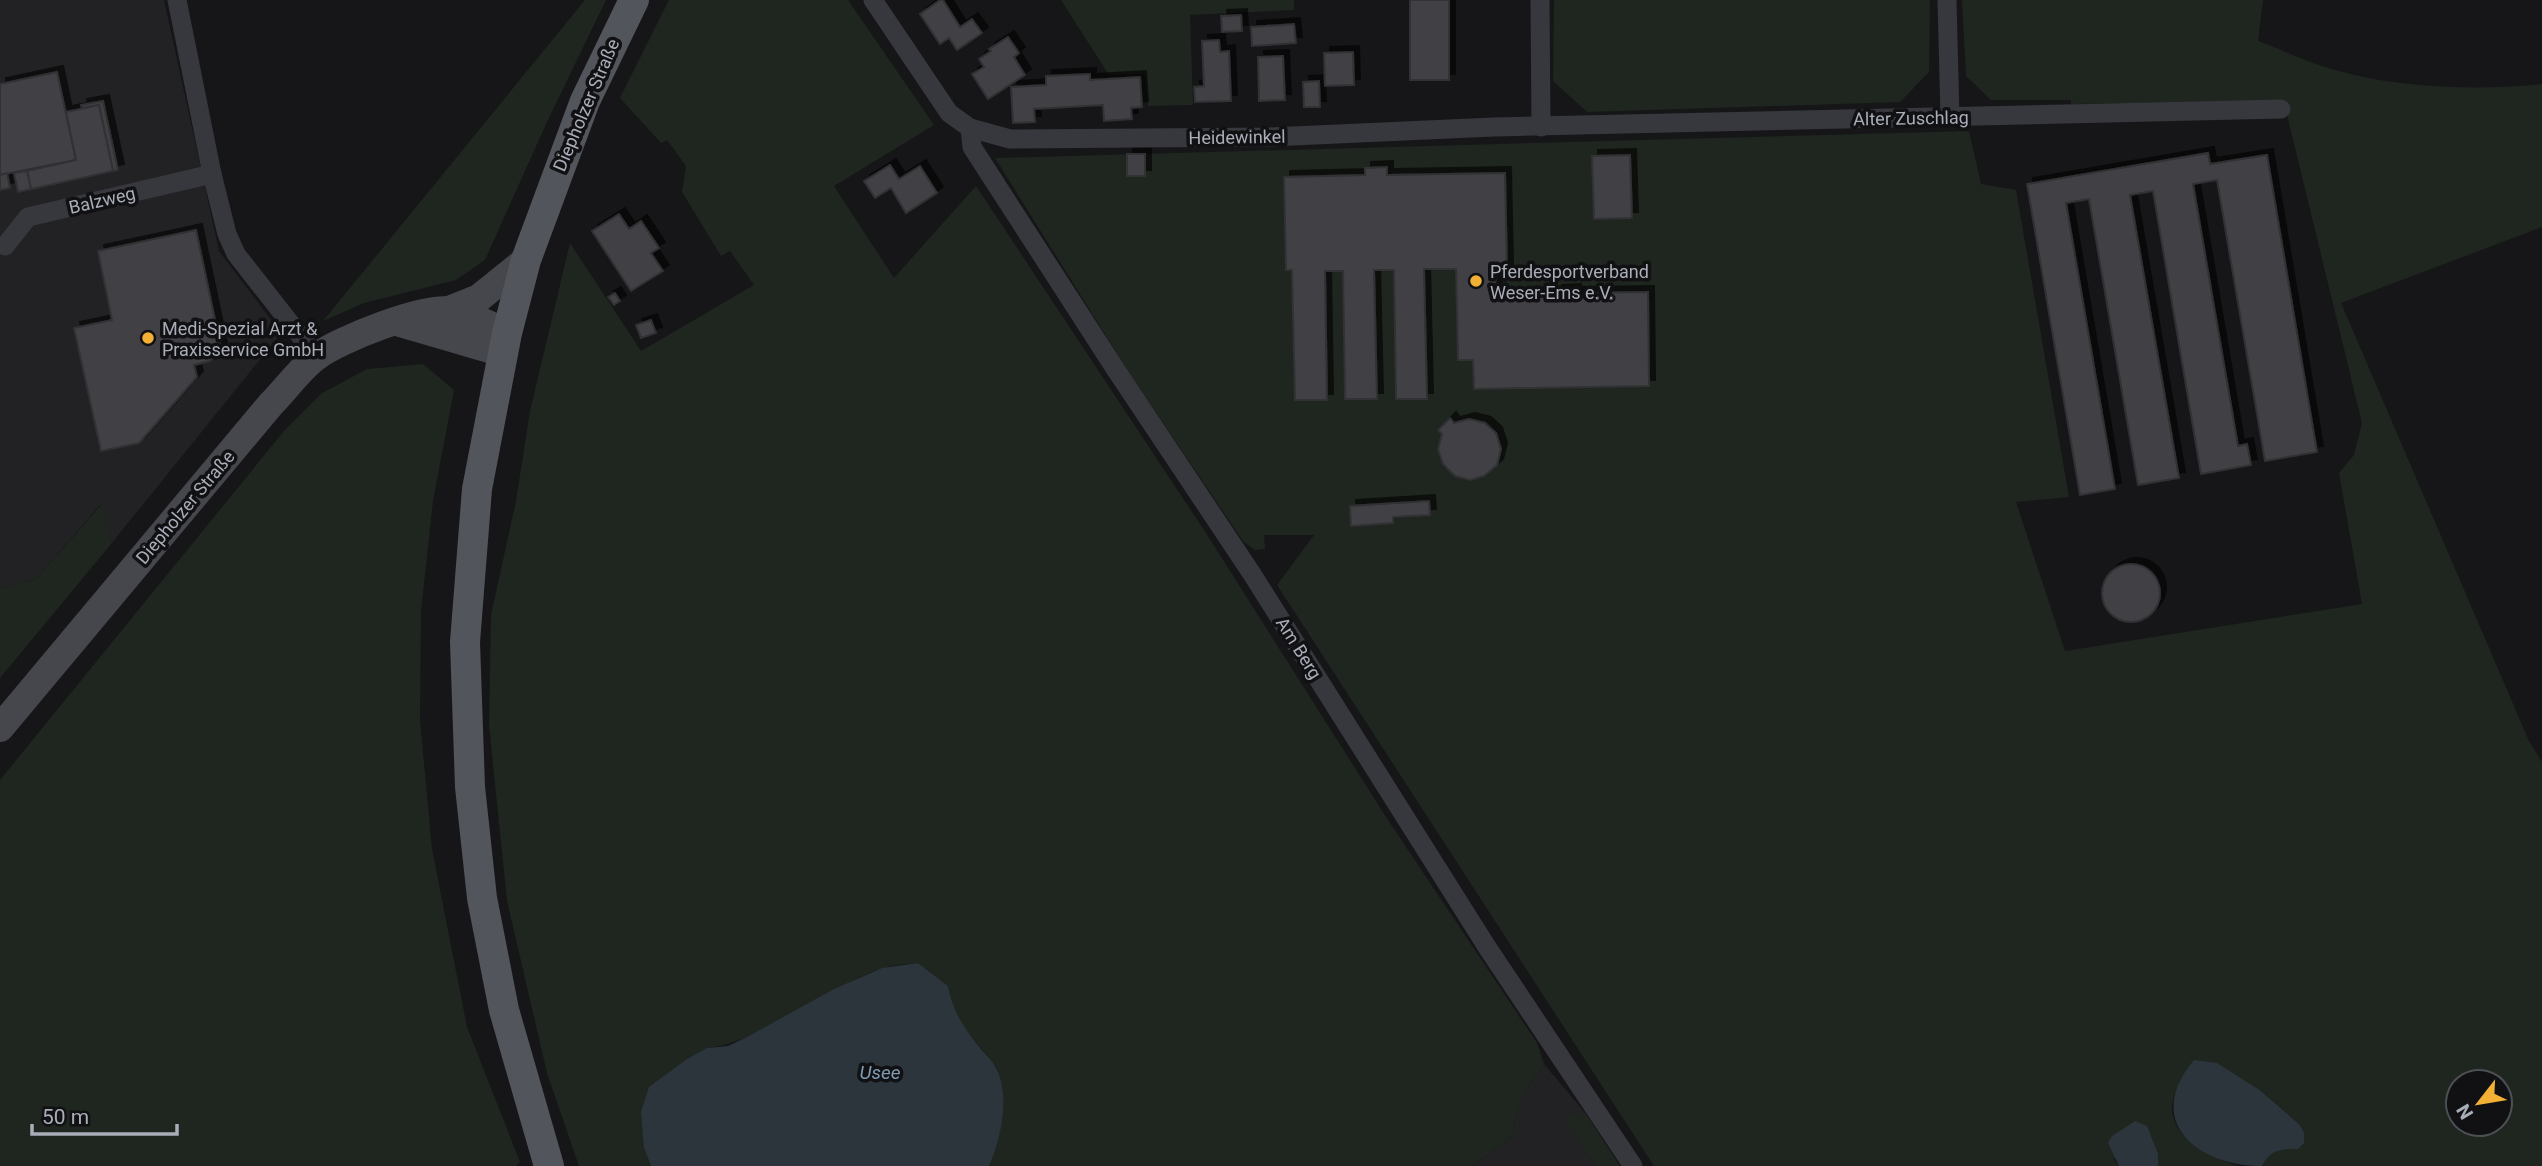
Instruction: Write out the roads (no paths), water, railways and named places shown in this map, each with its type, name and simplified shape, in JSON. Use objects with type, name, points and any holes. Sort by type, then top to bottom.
[{"type":"main road","name":"Diepholzer Straße","points":[[550,1166],[502,998],[482,898],[470,787],[465,642],[477,489],[505,343],[526,260],[585,101],[634,0]]},
{"type":"main road","name":"Diepholzer Straße","points":[[0,728],[271,404],[316,356],[358,333],[416,315],[449,310],[479,298],[526,260]]},
{"type":"main road","points":[[449,310],[505,343]]},
{"type":"main road","points":[[397,322],[505,343]]},
{"type":"street","points":[[177,0],[212,174],[227,234],[236,254],[316,356]]},
{"type":"street","name":"Heidewinkel","points":[[873,0],[949,113],[970,128],[1010,139],[1269,137],[1541,127]]},
{"type":"street","points":[[1541,0],[1541,127]]},
{"type":"street","points":[[1947,0],[1950,117]]},
{"type":"street","name":"Alter Zuschlag","points":[[1541,127],[2281,109]]},
{"type":"street","name":"Am Berg","points":[[970,128],[972,147],[1006,201],[1252,574],[1487,947],[1633,1166]]},
{"type":"street","name":"Balzweg","points":[[5,246],[28,217],[212,174]]},
{"type":"water","name":"Usee","points":[[918,963],[948,986],[960,1019],[994,1064],[1001,1081],[1002,1118],[989,1166],[651,1166],[644,1148],[641,1112],[649,1087],[707,1048],[728,1046],[834,989],[882,968]]},
{"type":"water","points":[[2194,1060],[2217,1063],[2261,1091],[2300,1125],[2304,1133],[2304,1143],[2298,1149],[2281,1150],[2272,1154],[2262,1166],[2239,1164],[2217,1158],[2199,1149],[2184,1136],[2176,1121],[2174,1103],[2179,1082]]},
{"type":"water","points":[[2135,1121],[2147,1126],[2158,1154],[2158,1166],[2119,1166],[2108,1143],[2112,1136]]},
{"type":"place","name":"Pferdesportverband Weser-Ems e.V.","points":[[1476,281]]},
{"type":"place","name":"Medi-Spezial Arzt & Praxisservice GmbH","points":[[148,338]]}]
